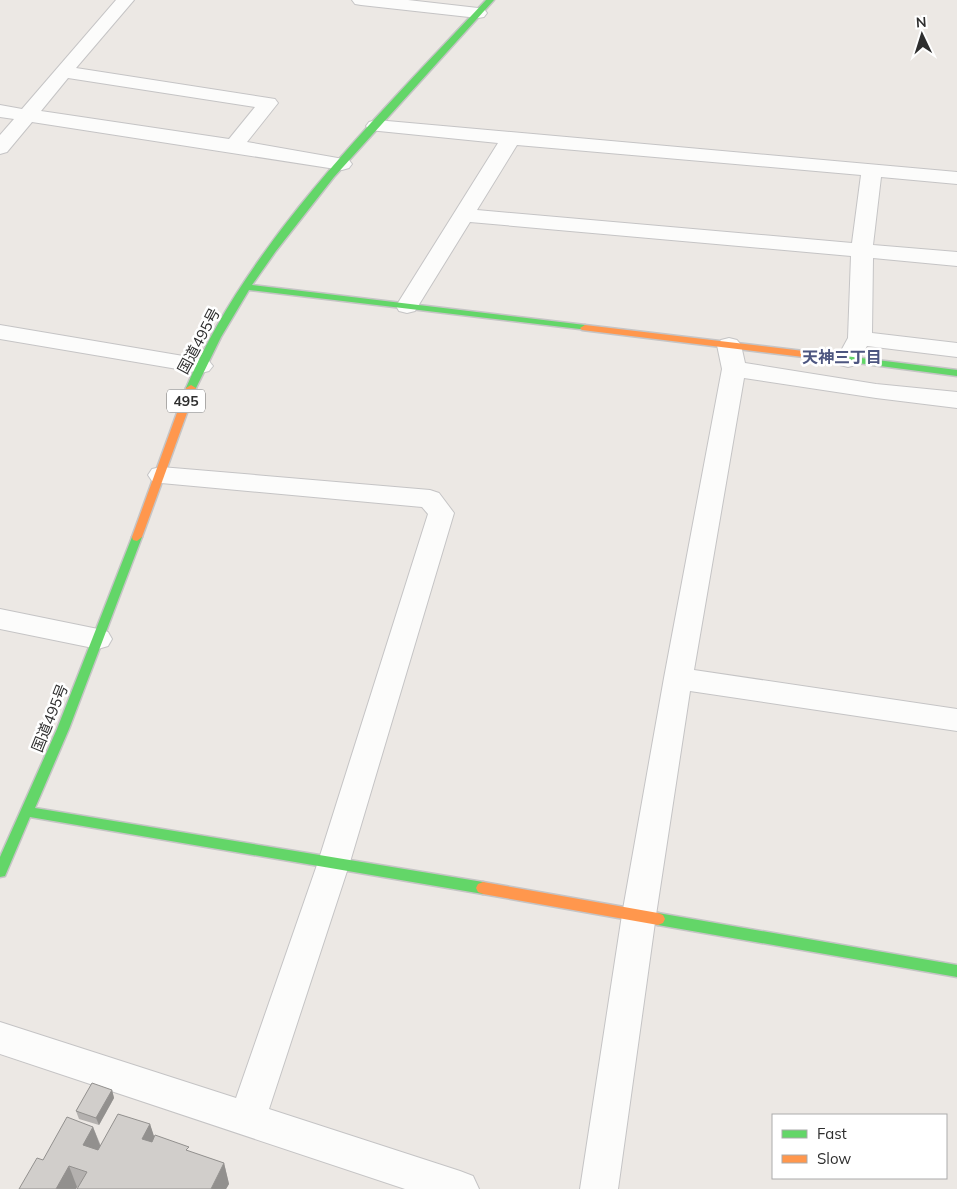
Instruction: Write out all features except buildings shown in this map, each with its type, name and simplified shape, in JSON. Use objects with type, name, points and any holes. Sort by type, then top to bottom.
[{"type":"main road","name":"国道495号","points":[[0,872],[29,812],[98,639],[162,475],[183,409],[201,366],[246,287],[296,219],[342,164],[490,0]]},
{"type":"main road","points":[[246,287],[407,306],[731,357],[848,360],[957,374]]},
{"type":"main road","points":[[29,812],[334,862],[957,971]]},
{"type":"street","points":[[0,148],[125,0]]},
{"type":"street","points":[[362,0],[478,13]]},
{"type":"street","points":[[63,72],[268,103],[234,146]]},
{"type":"street","points":[[0,111],[342,164]]},
{"type":"street","points":[[376,126],[957,178]]},
{"type":"street","points":[[407,306],[511,138]]},
{"type":"street","points":[[848,360],[860,338],[862,251],[872,170]]},
{"type":"street","points":[[463,215],[957,259]]},
{"type":"street","points":[[0,332],[201,366]]},
{"type":"street","points":[[860,338],[957,350]]},
{"type":"street","points":[[599,1189],[639,915],[731,357],[876,391],[957,400]]},
{"type":"street","points":[[162,475],[430,499],[441,513],[334,862],[248,1120]]},
{"type":"street","points":[[0,618],[98,639]]},
{"type":"street","points":[[678,678],[957,720]]},
{"type":"street","points":[[0,1038],[460,1189]]},
{"type":"traffic: fast","points":[[191,388],[209,349],[231,312],[273,249],[301,212],[393,104],[490,0]]},
{"type":"traffic: fast","points":[[245,287],[585,328]]},
{"type":"traffic: fast","points":[[845,359],[957,373]]},
{"type":"traffic: fast","points":[[0,872],[63,729],[137,537]]},
{"type":"traffic: fast","points":[[29,812],[483,888]]},
{"type":"traffic: fast","points":[[658,919],[957,971]]},
{"type":"traffic: slow","points":[[585,328],[845,359]]},
{"type":"traffic: slow","points":[[137,537],[191,388]]},
{"type":"traffic: slow","points":[[483,888],[658,919]]},
{"type":"district","name":"天神三丁目","points":[[842,357]]}]
